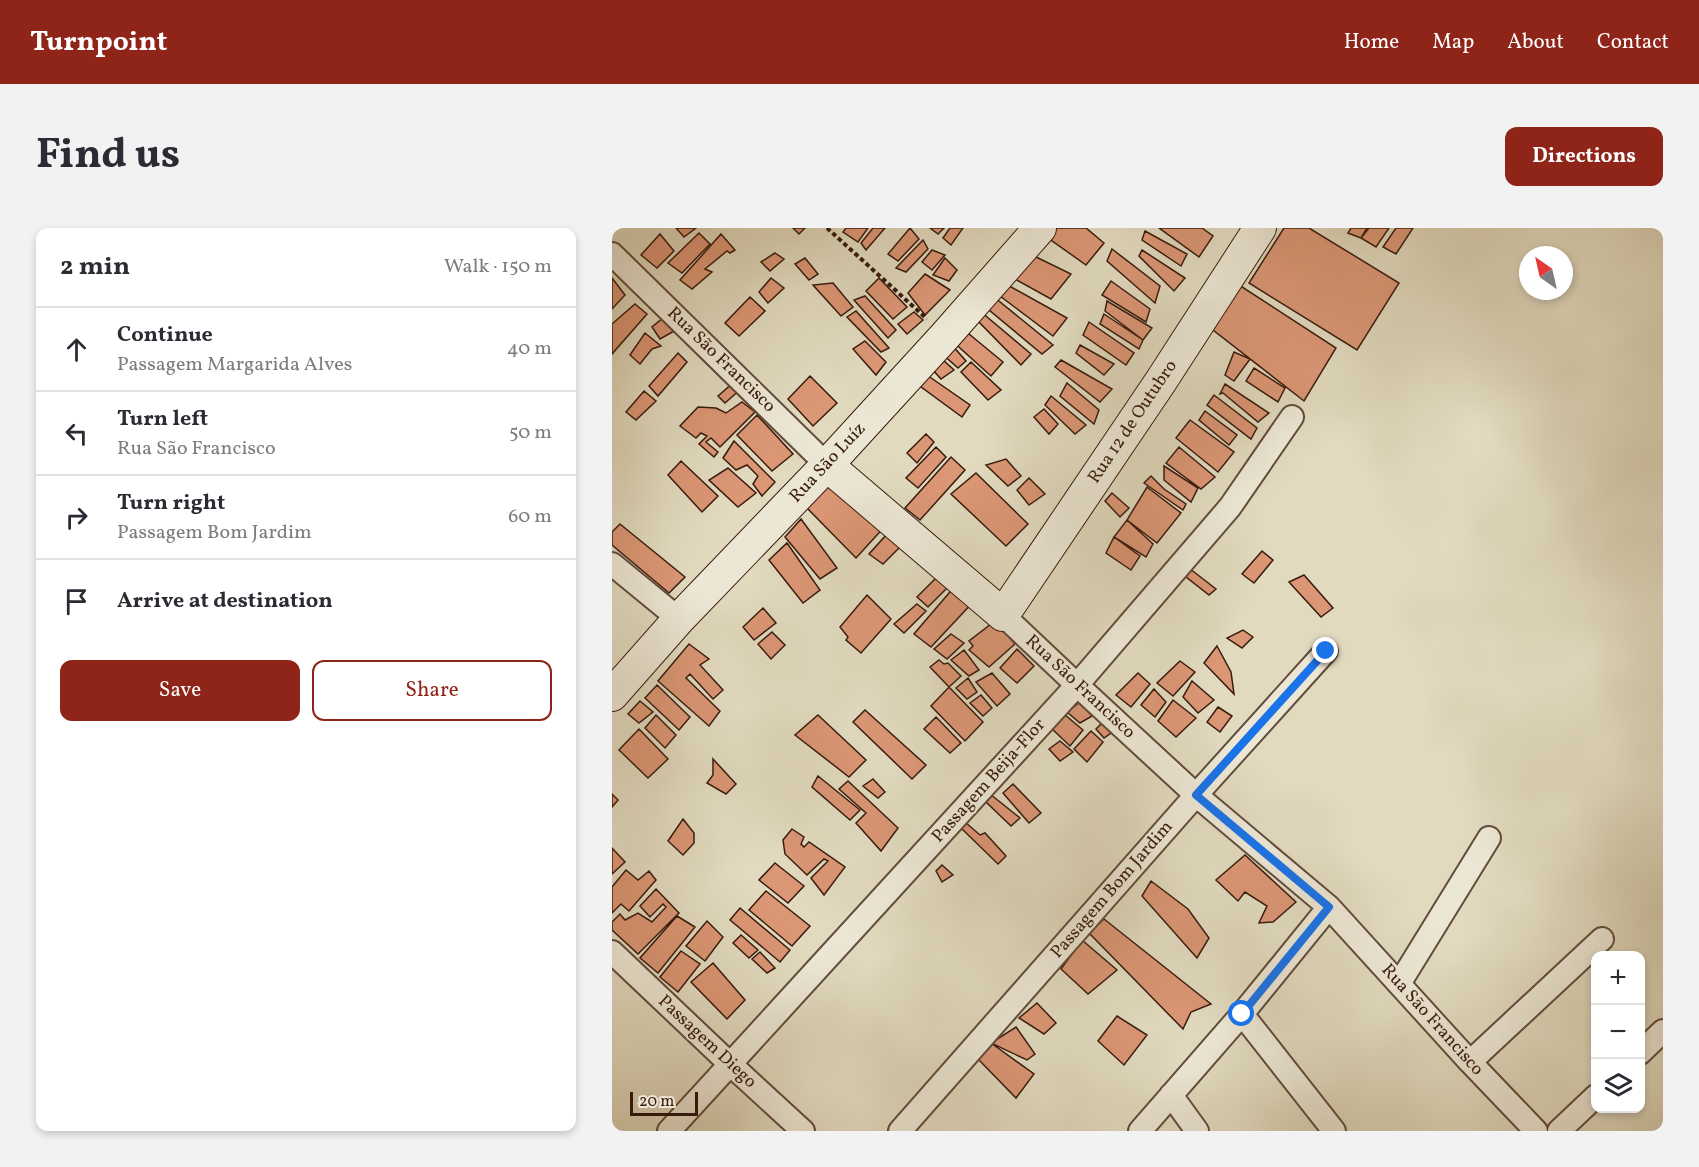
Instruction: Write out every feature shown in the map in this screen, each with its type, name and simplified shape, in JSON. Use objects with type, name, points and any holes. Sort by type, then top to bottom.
[{"type":"main road","name":"Rua São Luíz","points":[[612,695],[679,619],[827,465],[1040,228]]},
{"type":"main road","name":"Rua 12 de Outubro","points":[[1004,615],[1260,228]]},
{"type":"main road","name":"Rua São Francisco","points":[[827,465],[1004,615]]},
{"type":"street","name":"Rua São Francisco","points":[[612,254],[827,465]]},
{"type":"street","name":"Passagem Beija-Flor","points":[[669,1131],[1077,685],[1230,507],[1292,417]]},
{"type":"street","points":[[612,564],[679,619]]},
{"type":"street","name":"Rua São Francisco","points":[[1004,615],[1196,795],[1329,907],[1536,1131]]},
{"type":"street","name":"Passagem Bom Jardim","points":[[900,1131],[1326,651]]},
{"type":"street","points":[[1399,984],[1490,838]]},
{"type":"street","points":[[1140,1131],[1242,1014],[1329,907]]},
{"type":"street","points":[[1470,1062],[1602,939]]},
{"type":"street","name":"Passagem Diego","points":[[612,952],[803,1131]]},
{"type":"street","points":[[1242,1014],[1334,1131]]},
{"type":"street","points":[[1645,1049],[1663,1031]]},
{"type":"street","points":[[1171,1095],[1197,1131]]},
{"type":"street","points":[[1559,1131],[1591,1101]]},
{"type":"path","points":[[827,228],[945,336]]},
{"type":"building","points":[[676,228],[696,228],[684,237]]},
{"type":"building","points":[[793,228],[805,228],[799,234]]},
{"type":"building","points":[[846,228],[868,228],[858,242],[843,232]]},
{"type":"building","points":[[873,228],[885,228],[866,250],[861,243]]},
{"type":"building","points":[[910,228],[919,239],[898,261],[888,254]]},
{"type":"building","points":[[930,228],[944,228],[938,234]]},
{"type":"building","points":[[950,228],[963,228],[951,245],[943,238]]},
{"type":"building","points":[[1056,228],[1086,228],[1104,243],[1086,265],[1048,238]]},
{"type":"building","points":[[1159,228],[1202,228],[1213,236],[1199,257]]},
{"type":"building","points":[[1284,228],[1309,228],[1399,283],[1357,350],[1249,283]]},
{"type":"building","points":[[1351,228],[1367,228],[1361,238],[1348,233]]},
{"type":"building","points":[[1369,228],[1389,228],[1376,247],[1361,238]]},
{"type":"building","points":[[1396,228],[1413,228],[1396,254],[1383,247]]},
{"type":"building","points":[[1145,231],[1187,254],[1181,266],[1142,240]]},
{"type":"building","points":[[699,233],[710,244],[682,273],[668,263]]},
{"type":"building","points":[[660,234],[674,251],[657,268],[641,255]]},
{"type":"building","points":[[721,234],[735,250],[730,253],[727,251],[705,269],[712,272],[692,289],[680,280]]},
{"type":"building","points":[[923,240],[928,249],[906,272],[896,268]]},
{"type":"building","points":[[1112,249],[1160,286],[1155,303],[1107,261]]},
{"type":"building","points":[[932,250],[945,255],[932,270],[922,262]]},
{"type":"building","points":[[1142,250],[1185,278],[1174,291],[1139,256]]},
{"type":"building","points":[[775,253],[784,259],[770,271],[761,262]]},
{"type":"building","points":[[1032,255],[1071,274],[1051,299],[1013,278]]},
{"type":"building","points":[[805,258],[818,274],[809,280],[795,264]]},
{"type":"building","points":[[945,258],[957,270],[949,281],[933,275]]},
{"type":"building","points":[[925,274],[950,290],[925,315],[908,293]]},
{"type":"building","points":[[612,278],[625,295],[612,309]]},
{"type":"building","points":[[771,278],[784,288],[768,303],[759,292]]},
{"type":"building","points":[[879,278],[907,307],[893,319],[866,291]]},
{"type":"building","points":[[1111,281],[1150,309],[1146,322],[1102,295]]},
{"type":"building","points":[[833,283],[853,307],[841,316],[813,285]]},
{"type":"building","points":[[1004,283],[1067,318],[1053,336],[1000,296]]},
{"type":"building","points":[[1239,285],[1336,348],[1304,401],[1213,330]]},
{"type":"building","points":[[865,296],[896,330],[888,338],[854,300]]},
{"type":"building","points":[[750,297],[765,311],[739,336],[725,323]]},
{"type":"building","points":[[994,297],[1053,345],[1042,354],[983,305]]},
{"type":"building","points":[[1107,301],[1152,328],[1143,340],[1105,311]]},
{"type":"building","points":[[635,304],[647,314],[612,354],[612,324]]},
{"type":"building","points":[[856,311],[889,348],[881,352],[847,317]]},
{"type":"building","points":[[980,311],[1031,354],[1021,365],[977,320]]},
{"type":"building","points":[[914,312],[923,320],[907,334],[898,324]]},
{"type":"building","points":[[1104,314],[1143,340],[1139,349],[1100,324]]},
{"type":"building","points":[[663,318],[676,330],[660,339],[652,327]]},
{"type":"building","points":[[1089,322],[1134,353],[1126,365],[1083,335]]},
{"type":"building","points":[[963,329],[1003,362],[991,376],[950,339]]},
{"type":"building","points":[[645,333],[661,346],[652,349],[640,364],[630,355]]},
{"type":"building","points":[[865,341],[886,362],[876,375],[853,349]]},
{"type":"building","points":[[951,344],[966,361],[958,368],[940,352]]},
{"type":"building","points":[[1080,345],[1114,364],[1104,375],[1076,353]]},
{"type":"building","points":[[1234,352],[1250,359],[1234,381],[1225,375]]},
{"type":"building","points":[[678,353],[687,362],[658,396],[649,386]]},
{"type":"building","points":[[943,360],[954,370],[941,379],[932,369]]},
{"type":"building","points":[[1061,360],[1112,389],[1100,402],[1055,367]]},
{"type":"building","points":[[971,362],[1001,390],[988,400],[961,372]]},
{"type":"building","points":[[1254,368],[1285,388],[1278,402],[1246,381]]},
{"type":"building","points":[[924,373],[970,405],[962,417],[913,381]]},
{"type":"building","points":[[810,376],[837,403],[813,426],[788,399]]},
{"type":"building","points":[[733,383],[742,388],[725,403],[718,396]]},
{"type":"building","points":[[1067,383],[1099,410],[1094,424],[1060,396]]},
{"type":"building","points":[[1225,384],[1269,413],[1258,422],[1223,393],[1220,394]]},
{"type":"building","points":[[644,391],[656,401],[636,420],[626,412]]},
{"type":"building","points":[[1214,395],[1257,428],[1251,439],[1207,405]]},
{"type":"building","points":[[1051,396],[1086,425],[1075,434],[1045,405]]},
{"type":"building","points":[[742,402],[755,412],[720,447],[711,438],[706,442],[718,452],[714,457],[699,444],[707,436],[701,433],[696,438],[680,426],[698,407],[716,408],[726,413]]},
{"type":"building","points":[[1044,409],[1058,424],[1049,434],[1034,417]]},
{"type":"building","points":[[1205,411],[1237,435],[1229,445],[1199,420]]},
{"type":"building","points":[[757,415],[793,454],[772,471],[737,435]]},
{"type":"building","points":[[1190,420],[1234,452],[1218,472],[1176,438]]},
{"type":"building","points":[[926,434],[934,442],[917,463],[907,453]]},
{"type":"building","points":[[734,441],[775,482],[762,496],[753,484],[758,476],[747,465],[736,470],[723,458]]},
{"type":"building","points":[[936,447],[946,457],[918,488],[906,478]]},
{"type":"building","points":[[1179,447],[1215,477],[1201,489],[1166,463]]},
{"type":"building","points":[[951,457],[965,470],[920,520],[905,508]]},
{"type":"building","points":[[1006,459],[1021,476],[1008,486],[986,465]]},
{"type":"building","points":[[681,461],[718,496],[702,512],[668,475]]},
{"type":"building","points":[[1164,466],[1198,488],[1191,502],[1164,480]]},
{"type":"building","points":[[728,468],[756,493],[738,507],[709,480]]},
{"type":"building","points":[[976,473],[1028,524],[1006,546],[951,494]]},
{"type":"building","points":[[1151,476],[1164,489],[1186,504],[1183,510],[1144,483]]},
{"type":"building","points":[[834,477],[887,524],[856,558],[806,507]]},
{"type":"building","points":[[1029,478],[1045,494],[1029,505],[1017,490]]},
{"type":"building","points":[[1147,487],[1181,513],[1157,543],[1127,520]]},
{"type":"building","points":[[1112,493],[1129,508],[1120,517],[1105,501]]},
{"type":"building","points":[[801,519],[837,568],[820,579],[785,537]]},
{"type":"building","points":[[1127,520],[1153,544],[1146,557],[1114,537]]},
{"type":"building","points":[[620,524],[685,577],[669,593],[612,545],[612,532]]},
{"type":"building","points":[[888,533],[900,547],[883,564],[869,554]]},
{"type":"building","points":[[1114,537],[1140,556],[1131,570],[1106,553]]},
{"type":"building","points":[[787,543],[820,590],[803,603],[769,560]]},
{"type":"building","points":[[1262,551],[1273,560],[1254,583],[1242,574]]},
{"type":"building","points":[[1185,565],[1216,589],[1209,595],[1181,573]]},
{"type":"building","points":[[1304,575],[1333,608],[1321,617],[1289,582]]},
{"type":"building","points":[[937,577],[947,588],[928,607],[917,597]]},
{"type":"building","points":[[955,586],[975,600],[931,647],[914,634]]},
{"type":"building","points":[[867,595],[891,619],[861,653],[846,640],[848,637],[840,627]]},
{"type":"building","points":[[917,604],[926,611],[904,633],[894,624]]},
{"type":"building","points":[[763,608],[776,623],[754,640],[743,627]]},
{"type":"building","points":[[995,621],[1015,644],[989,667],[969,650],[973,646],[969,641]]},
{"type":"building","points":[[1243,630],[1253,637],[1242,648],[1227,638]]},
{"type":"building","points":[[772,632],[785,645],[771,659],[758,644]]},
{"type":"building","points":[[951,634],[964,643],[947,659],[934,649]]},
{"type":"building","points":[[689,644],[709,659],[700,665],[723,690],[713,699],[690,674],[686,678],[720,711],[709,726],[658,681]]},
{"type":"building","points":[[1217,646],[1231,672],[1234,694],[1204,663]]},
{"type":"building","points":[[1017,649],[1034,666],[1017,683],[1000,668]]},
{"type":"building","points":[[964,650],[979,670],[969,676],[951,660]]},
{"type":"building","points":[[939,660],[944,664],[948,663],[961,676],[949,687],[930,667]]},
{"type":"building","points":[[1180,661],[1195,672],[1173,696],[1157,683]]},
{"type":"building","points":[[992,673],[1010,694],[997,706],[976,682]]},
{"type":"building","points":[[1138,673],[1150,684],[1131,707],[1116,695]]},
{"type":"building","points":[[968,678],[977,692],[967,699],[956,688]]},
{"type":"building","points":[[1192,681],[1214,700],[1198,713],[1183,697]]},
{"type":"building","points":[[657,685],[690,717],[679,730],[645,698]]},
{"type":"building","points":[[949,687],[983,722],[965,741],[931,706]]},
{"type":"building","points":[[1154,689],[1166,702],[1155,717],[1141,705]]},
{"type":"building","points":[[981,695],[992,708],[983,716],[970,703]]},
{"type":"building","points":[[1173,700],[1196,718],[1176,737],[1158,721]]},
{"type":"building","points":[[640,701],[653,712],[639,723],[628,714]]},
{"type":"building","points":[[1080,702],[1092,716],[1080,723],[1067,712]]},
{"type":"building","points":[[1218,707],[1232,716],[1220,732],[1207,722]]},
{"type":"building","points":[[865,710],[926,765],[912,779],[853,722]]},
{"type":"building","points":[[1064,714],[1083,730],[1070,746],[1050,727]]},
{"type":"building","points":[[656,715],[676,735],[665,748],[645,728]]},
{"type":"building","points":[[818,715],[866,760],[849,777],[795,735]]},
{"type":"building","points":[[936,717],[961,743],[950,753],[924,729]]},
{"type":"building","points":[[1103,722],[1111,733],[1104,738],[1096,729]]},
{"type":"building","points":[[639,729],[668,759],[648,778],[619,750]]},
{"type":"building","points":[[1091,731],[1103,742],[1087,762],[1074,749]]},
{"type":"building","points":[[1060,741],[1073,752],[1060,761],[1049,749]]},
{"type":"building","points":[[713,759],[736,784],[726,794],[707,783],[713,775]]},
{"type":"building","points":[[818,776],[860,810],[850,820],[812,787]]},
{"type":"building","points":[[873,779],[885,792],[878,798],[863,786]]},
{"type":"building","points":[[848,781],[898,828],[881,851],[856,823],[866,813],[839,789]]},
{"type":"building","points":[[1013,784],[1041,813],[1029,823],[1003,793]]},
{"type":"building","points":[[612,794],[618,800],[612,807]]},
{"type":"building","points":[[990,794],[1020,818],[1011,826],[986,802]]},
{"type":"building","points":[[683,819],[694,833],[694,843],[683,855],[668,841]]},
{"type":"building","points":[[965,822],[980,835],[985,833],[1006,856],[998,864],[960,827]]},
{"type":"building","points":[[792,829],[804,837],[801,844],[804,847],[809,842],[845,867],[824,895],[811,878],[828,861],[824,859],[807,875],[785,854],[783,840]]},
{"type":"building","points":[[612,848],[625,862],[612,874]]},
{"type":"building","points":[[1245,855],[1296,902],[1273,922],[1259,923],[1267,906],[1245,892],[1238,901],[1216,880]]},
{"type":"building","points":[[775,863],[804,886],[788,903],[759,880]]},
{"type":"building","points":[[942,865],[953,875],[942,882],[936,871]]},
{"type":"building","points":[[626,870],[638,880],[649,871],[656,880],[629,911],[621,904],[612,913],[612,887]]},
{"type":"building","points":[[1151,881],[1188,909],[1209,938],[1197,958],[1142,896]]},
{"type":"building","points":[[656,889],[679,913],[638,954],[612,930],[612,922],[620,914],[625,920],[638,913],[652,922],[666,907],[663,904],[650,917],[640,906]]},
{"type":"building","points":[[766,891],[810,926],[792,946],[749,910]]},
{"type":"building","points":[[740,908],[790,950],[780,962],[730,920]]},
{"type":"building","points":[[677,916],[695,927],[658,973],[640,958]]},
{"type":"building","points":[[1104,919],[1211,1004],[1191,1012],[1183,1029],[1089,933]]},
{"type":"building","points":[[707,921],[723,937],[705,961],[686,946]]},
{"type":"building","points":[[741,935],[758,950],[749,958],[733,943]]},
{"type":"building","points":[[1082,940],[1117,970],[1088,994],[1061,969]]},
{"type":"building","points":[[681,951],[700,964],[678,992],[660,977]]},
{"type":"building","points":[[760,952],[775,968],[767,973],[752,959]]},
{"type":"building","points":[[713,963],[745,1000],[727,1019],[691,982]]},
{"type":"building","points":[[1037,1003],[1056,1023],[1044,1034],[1019,1018]]},
{"type":"building","points":[[1117,1016],[1147,1035],[1124,1065],[1098,1041]]},
{"type":"building","points":[[1016,1027],[1035,1054],[1027,1060],[991,1043]]},
{"type":"building","points":[[991,1043],[1034,1074],[1016,1098],[978,1059]]},
{"type":"route","points":[[1242,1014],[1329,907],[1196,795],[1326,651]]}]
